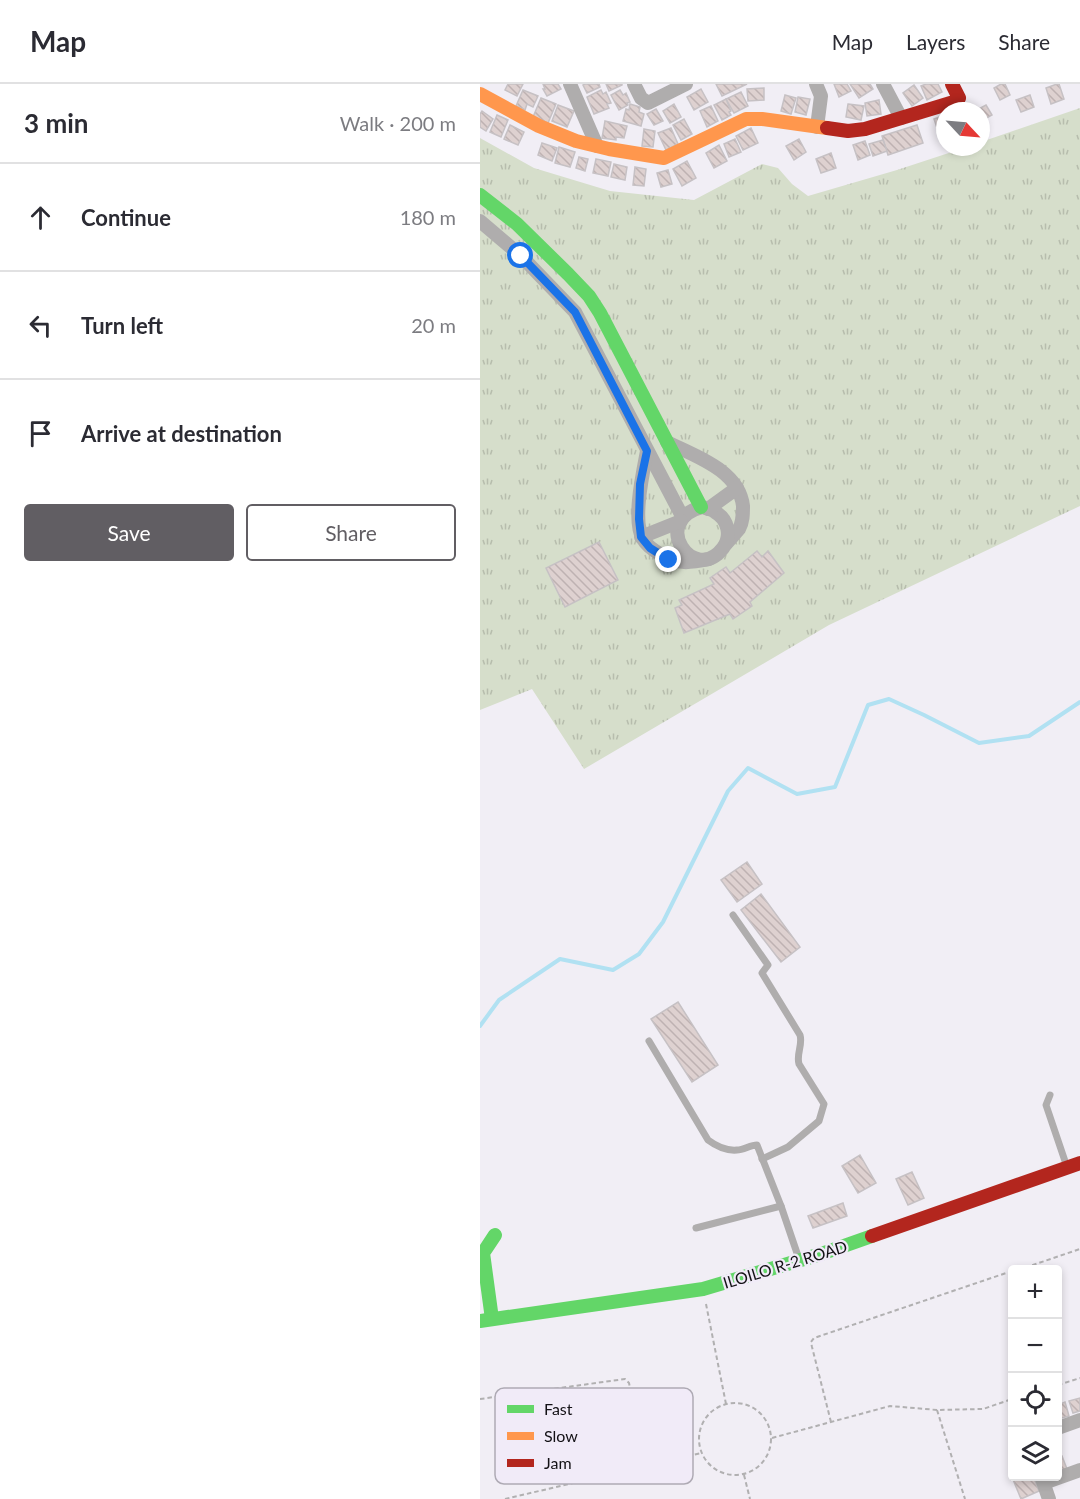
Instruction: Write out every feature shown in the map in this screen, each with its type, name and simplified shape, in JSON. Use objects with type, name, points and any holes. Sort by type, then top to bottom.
[{"type":"street","points":[[570,84],[597,146]]},
{"type":"street","points":[[634,84],[641,98],[648,103],[686,84]]},
{"type":"street","points":[[816,84],[821,96],[817,127]]},
{"type":"street","points":[[883,84],[900,118]]},
{"type":"street","points":[[480,94],[514,115],[576,141],[623,153],[668,157],[746,119],[762,119],[848,131],[865,129],[957,101],[959,98],[952,84]]},
{"type":"street","points":[[480,195],[518,224],[589,296],[704,508],[717,512],[726,522],[728,534],[726,544]]},
{"type":"street","points":[[480,221],[521,256],[575,312],[682,520]]},
{"type":"street","points":[[626,410],[646,400]]},
{"type":"street","points":[[647,451],[640,484],[641,537],[650,548],[669,560],[688,564],[709,559],[718,554],[739,529],[743,515],[742,498],[726,474],[667,442]]},
{"type":"street","points":[[709,559],[699,559],[689,555],[680,547],[677,531],[688,513],[704,508],[737,488]]},
{"type":"street","points":[[641,537],[682,520]]},
{"type":"street","name":"ILOILO R-2 ROAD","points":[[486,1320],[703,1289],[800,1261],[1074,1165]]},
{"type":"street","points":[[486,1320],[483,1253],[495,1235]]},
{"type":"street","points":[[1061,1427],[1080,1420]]},
{"type":"street","points":[[1062,1475],[1080,1470]]},
{"type":"street","points":[[1042,1481],[1049,1499]]},
{"type":"lane","points":[[733,915],[768,965],[762,973],[800,1035],[797,1059],[824,1104],[819,1120],[788,1147],[762,1159]]},
{"type":"lane","points":[[649,1041],[708,1140],[717,1147],[737,1150],[753,1144],[757,1145],[800,1261]]},
{"type":"lane","points":[[1050,1095],[1046,1105],[1074,1165]]},
{"type":"lane","points":[[696,1228],[781,1206]]},
{"type":"path","points":[[1030,1265],[1080,1249]]},
{"type":"path","points":[[831,1422],[812,1347],[811,1342],[814,1338],[1008,1272]]},
{"type":"path","points":[[707,1309],[726,1404]]},
{"type":"path","points":[[1062,1384],[1080,1378]]},
{"type":"path","points":[[560,1388],[625,1379],[630,1388]]},
{"type":"path","points":[[480,1399],[495,1397]]},
{"type":"path","points":[[772,1438],[890,1406],[937,1410],[983,1408],[1008,1400]]},
{"type":"path","points":[[734,1402],[754,1407],[766,1419],[772,1438],[772,1446],[763,1463],[744,1475],[735,1476],[716,1470],[701,1453],[699,1436],[705,1418],[720,1405],[734,1402]]},
{"type":"path","points":[[937,1410],[964,1499]]},
{"type":"path","points":[[693,1455],[701,1453]]},
{"type":"path","points":[[744,1475],[750,1499]]},
{"type":"path","points":[[506,1499],[569,1484]]},
{"type":"green space","points":[[1080,108],[1080,506],[829,625],[584,769],[532,689],[480,710],[480,138],[534,168],[610,191],[694,200],[762,164],[778,168],[792,184],[808,196],[940,156],[990,156],[990,139]]},
{"type":"building","points":[[508,84],[523,84],[517,96],[505,90]]},
{"type":"building","points":[[543,84],[558,84],[561,89],[547,96]]},
{"type":"building","points":[[599,84],[600,87],[587,93],[583,85]]},
{"type":"building","points":[[606,84],[622,84],[622,85],[609,91]]},
{"type":"building","points":[[716,84],[747,84],[722,96]]},
{"type":"building","points":[[834,84],[847,84],[851,91],[839,97]]},
{"type":"building","points":[[850,84],[870,84],[873,89],[859,98]]},
{"type":"building","points":[[938,84],[942,92],[927,100],[921,86]]},
{"type":"building","points":[[1005,84],[1010,95],[1000,100],[994,88]]},
{"type":"building","points":[[1059,84],[1064,99],[1051,104],[1046,88]]},
{"type":"building","points":[[914,85],[923,98],[912,106],[903,93]]},
{"type":"building","points":[[764,88],[764,100],[748,101],[747,89]]},
{"type":"building","points":[[701,89],[708,102],[694,110],[687,97]]},
{"type":"building","points":[[523,90],[538,96],[533,107],[527,104],[525,110],[516,106]]},
{"type":"building","points":[[601,90],[603,94],[606,92],[611,103],[607,104],[609,108],[594,114],[587,97]]},
{"type":"building","points":[[620,90],[623,95],[626,93],[630,102],[619,110],[611,95]]},
{"type":"building","points":[[741,92],[748,106],[734,113],[726,99]]},
{"type":"building","points":[[785,95],[796,98],[791,114],[781,111]]},
{"type":"building","points":[[1030,95],[1034,107],[1021,112],[1016,100]]},
{"type":"building","points":[[798,97],[810,99],[806,115],[795,112]]},
{"type":"building","points":[[541,98],[556,104],[548,123],[533,117]]},
{"type":"building","points":[[726,99],[731,115],[722,120],[714,105]]},
{"type":"building","points":[[879,100],[881,114],[867,116],[865,103]]},
{"type":"building","points":[[630,104],[640,107],[639,112],[644,114],[641,126],[623,121]]},
{"type":"building","points":[[674,104],[681,117],[670,123],[663,111]]},
{"type":"building","points":[[848,104],[864,106],[861,120],[846,117]]},
{"type":"building","points":[[558,105],[574,111],[567,127],[552,121]]},
{"type":"building","points":[[711,106],[718,121],[707,127],[700,111]]},
{"type":"building","points":[[656,109],[663,121],[654,125],[647,114]]},
{"type":"building","points":[[482,111],[493,119],[486,131],[480,127]]},
{"type":"building","points":[[497,115],[508,120],[501,137],[490,132]]},
{"type":"building","points":[[684,119],[692,134],[681,140],[673,125]]},
{"type":"building","points":[[605,121],[627,126],[624,138],[616,137],[616,140],[602,138]]},
{"type":"building","points":[[510,125],[524,132],[518,145],[504,139]]},
{"type":"building","points":[[917,125],[923,143],[888,155],[882,136]]},
{"type":"building","points":[[671,128],[678,144],[666,150],[658,133]]},
{"type":"building","points":[[751,128],[758,143],[743,150],[736,136]]},
{"type":"building","points":[[644,129],[655,131],[653,147],[642,146]]},
{"type":"building","points":[[735,139],[741,152],[729,157],[724,144]]},
{"type":"building","points":[[799,139],[806,152],[794,160],[786,146]]},
{"type":"building","points":[[883,140],[887,151],[873,156],[869,144]]},
{"type":"building","points":[[865,141],[870,155],[858,160],[853,145]]},
{"type":"building","points":[[542,143],[557,148],[552,161],[538,155]]},
{"type":"building","points":[[719,145],[727,161],[714,168],[706,153]]},
{"type":"building","points":[[559,147],[575,152],[570,167],[555,163]]},
{"type":"building","points":[[831,153],[836,168],[821,173],[816,159]]},
{"type":"building","points":[[579,157],[588,159],[585,171],[576,168]]},
{"type":"building","points":[[596,159],[611,162],[608,176],[593,173]]},
{"type":"building","points":[[687,161],[696,178],[682,186],[673,169]]},
{"type":"building","points":[[614,164],[627,167],[625,180],[611,177]]},
{"type":"building","points":[[635,167],[646,169],[644,186],[633,185]]},
{"type":"building","points":[[668,170],[672,184],[661,187],[657,173]]},
{"type":"building","points":[[599,542],[618,580],[565,607],[546,568]]},
{"type":"building","points":[[757,551],[762,557],[768,551],[784,573],[750,602],[752,606],[733,619],[730,614],[684,633],[675,608],[682,605],[679,600],[714,584],[710,578],[726,567],[730,573]]},
{"type":"building","points":[[747,862],[762,884],[737,902],[721,880]]},
{"type":"building","points":[[761,894],[800,947],[781,962],[741,910]]},
{"type":"building","points":[[678,1002],[718,1065],[692,1082],[651,1019]]},
{"type":"building","points":[[860,1155],[876,1183],[858,1193],[842,1166]]},
{"type":"building","points":[[912,1172],[924,1198],[908,1205],[896,1179]]},
{"type":"building","points":[[843,1203],[847,1216],[813,1228],[808,1216]]},
{"type":"building","points":[[1080,1398],[1080,1411],[1073,1413],[1069,1401]]},
{"type":"building","points":[[1065,1402],[1069,1416],[1062,1418],[1062,1403]]},
{"type":"building","points":[[1062,1456],[1067,1469],[1062,1471]]},
{"type":"building","points":[[1014,1481],[1035,1481],[1039,1491],[1021,1499]]},
{"type":"waterway","points":[[480,1026],[499,1000],[560,959],[613,970],[639,954],[663,922],[728,791],[748,768],[797,794],[835,787],[868,705],[889,699],[979,743],[1029,736],[1080,702]]},
{"type":"traffic: fast","points":[[480,195],[517,224],[589,296],[701,507]]},
{"type":"traffic: fast","points":[[492,1319],[483,1253],[495,1235]]},
{"type":"traffic: fast","points":[[480,1321],[703,1289],[821,1254],[872,1236]]},
{"type":"traffic: slow","points":[[480,94],[539,126],[576,141],[664,158],[746,119],[827,128]]},
{"type":"traffic: jam","points":[[827,128],[848,131],[865,129],[957,101],[959,98],[952,84]]},
{"type":"traffic: jam","points":[[872,1236],[1080,1163]]},
{"type":"route","points":[[521,256],[575,312],[647,451],[640,484],[641,537],[650,548],[669,560]]}]
